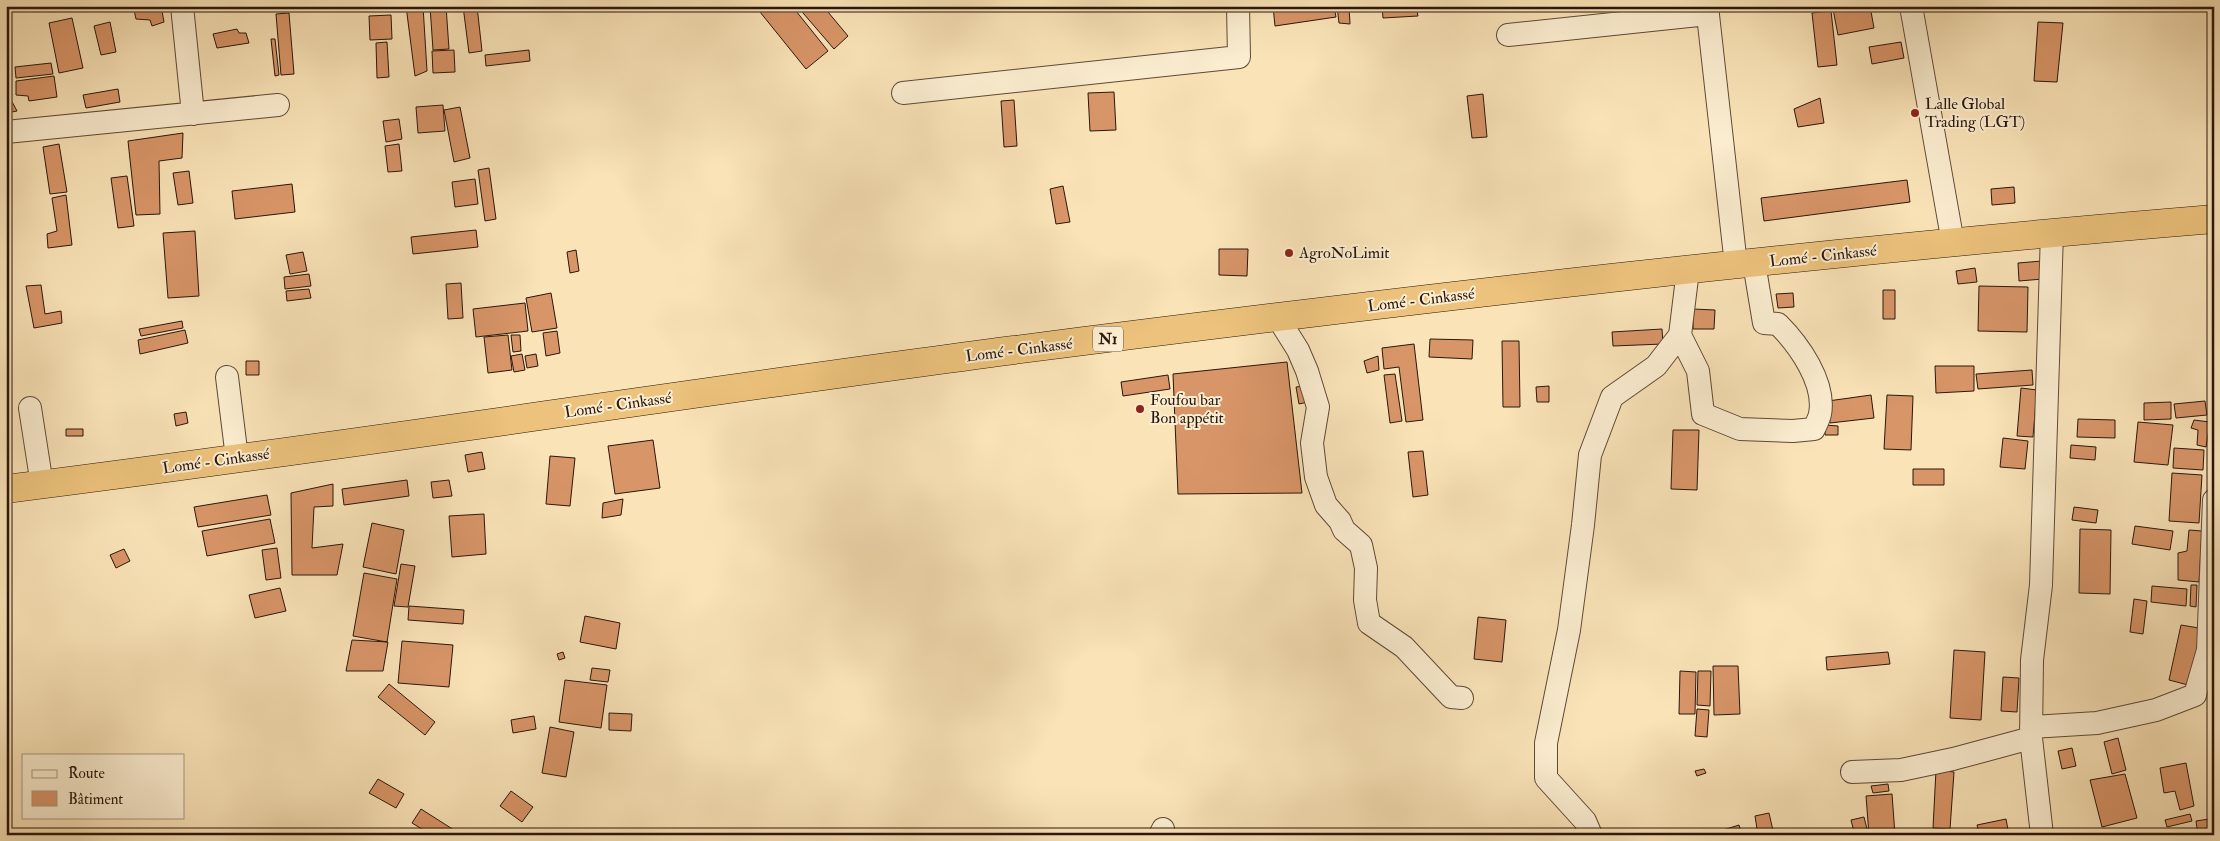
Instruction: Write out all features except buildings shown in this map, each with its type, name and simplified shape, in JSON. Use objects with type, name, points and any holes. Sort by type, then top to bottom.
[{"type":"highway","name":"Lomé - Cinkassé","points":[[6,489],[1012,351],[1278,318],[1688,270],[2052,232],[2214,219]]},
{"type":"street","points":[[182,6],[193,114]]},
{"type":"street","points":[[903,93],[1239,57],[1238,6]]},
{"type":"street","points":[[1911,6],[1953,243]]},
{"type":"street","points":[[1508,35],[1708,10],[1745,264],[1764,323],[1778,324],[1789,335],[1807,363],[1820,391],[1820,415],[1814,429],[1794,431],[1740,430],[1703,414],[1698,371],[1680,335]]},
{"type":"street","points":[[6,132],[278,105]]},
{"type":"street","points":[[2042,835],[2031,732],[2032,660],[2041,585],[2052,232]]},
{"type":"street","points":[[1605,835],[1588,828],[1546,778],[1546,744],[1569,630],[1590,456],[1612,396],[1656,366],[1680,335],[1688,270]]},
{"type":"street","points":[[1278,318],[1301,357],[1318,407],[1312,443],[1316,477],[1326,505],[1340,521],[1344,530],[1361,544],[1366,568],[1364,600],[1369,623],[1404,647],[1451,697],[1462,698]]},
{"type":"street","points":[[227,377],[237,458]]},
{"type":"street","points":[[30,408],[42,485]]},
{"type":"street","points":[[1852,772],[1901,770],[1961,757],[2031,732],[2097,723],[2156,710],[2194,695],[2208,650],[2214,500]]},
{"type":"place","name":"Lalle Global Trading (LGT)","points":[[1915,113]]},
{"type":"place","name":"AgroNoLimit","points":[[1289,253]]},
{"type":"place","name":"Foufou bar Bon appétit","points":[[1140,409]]}]
